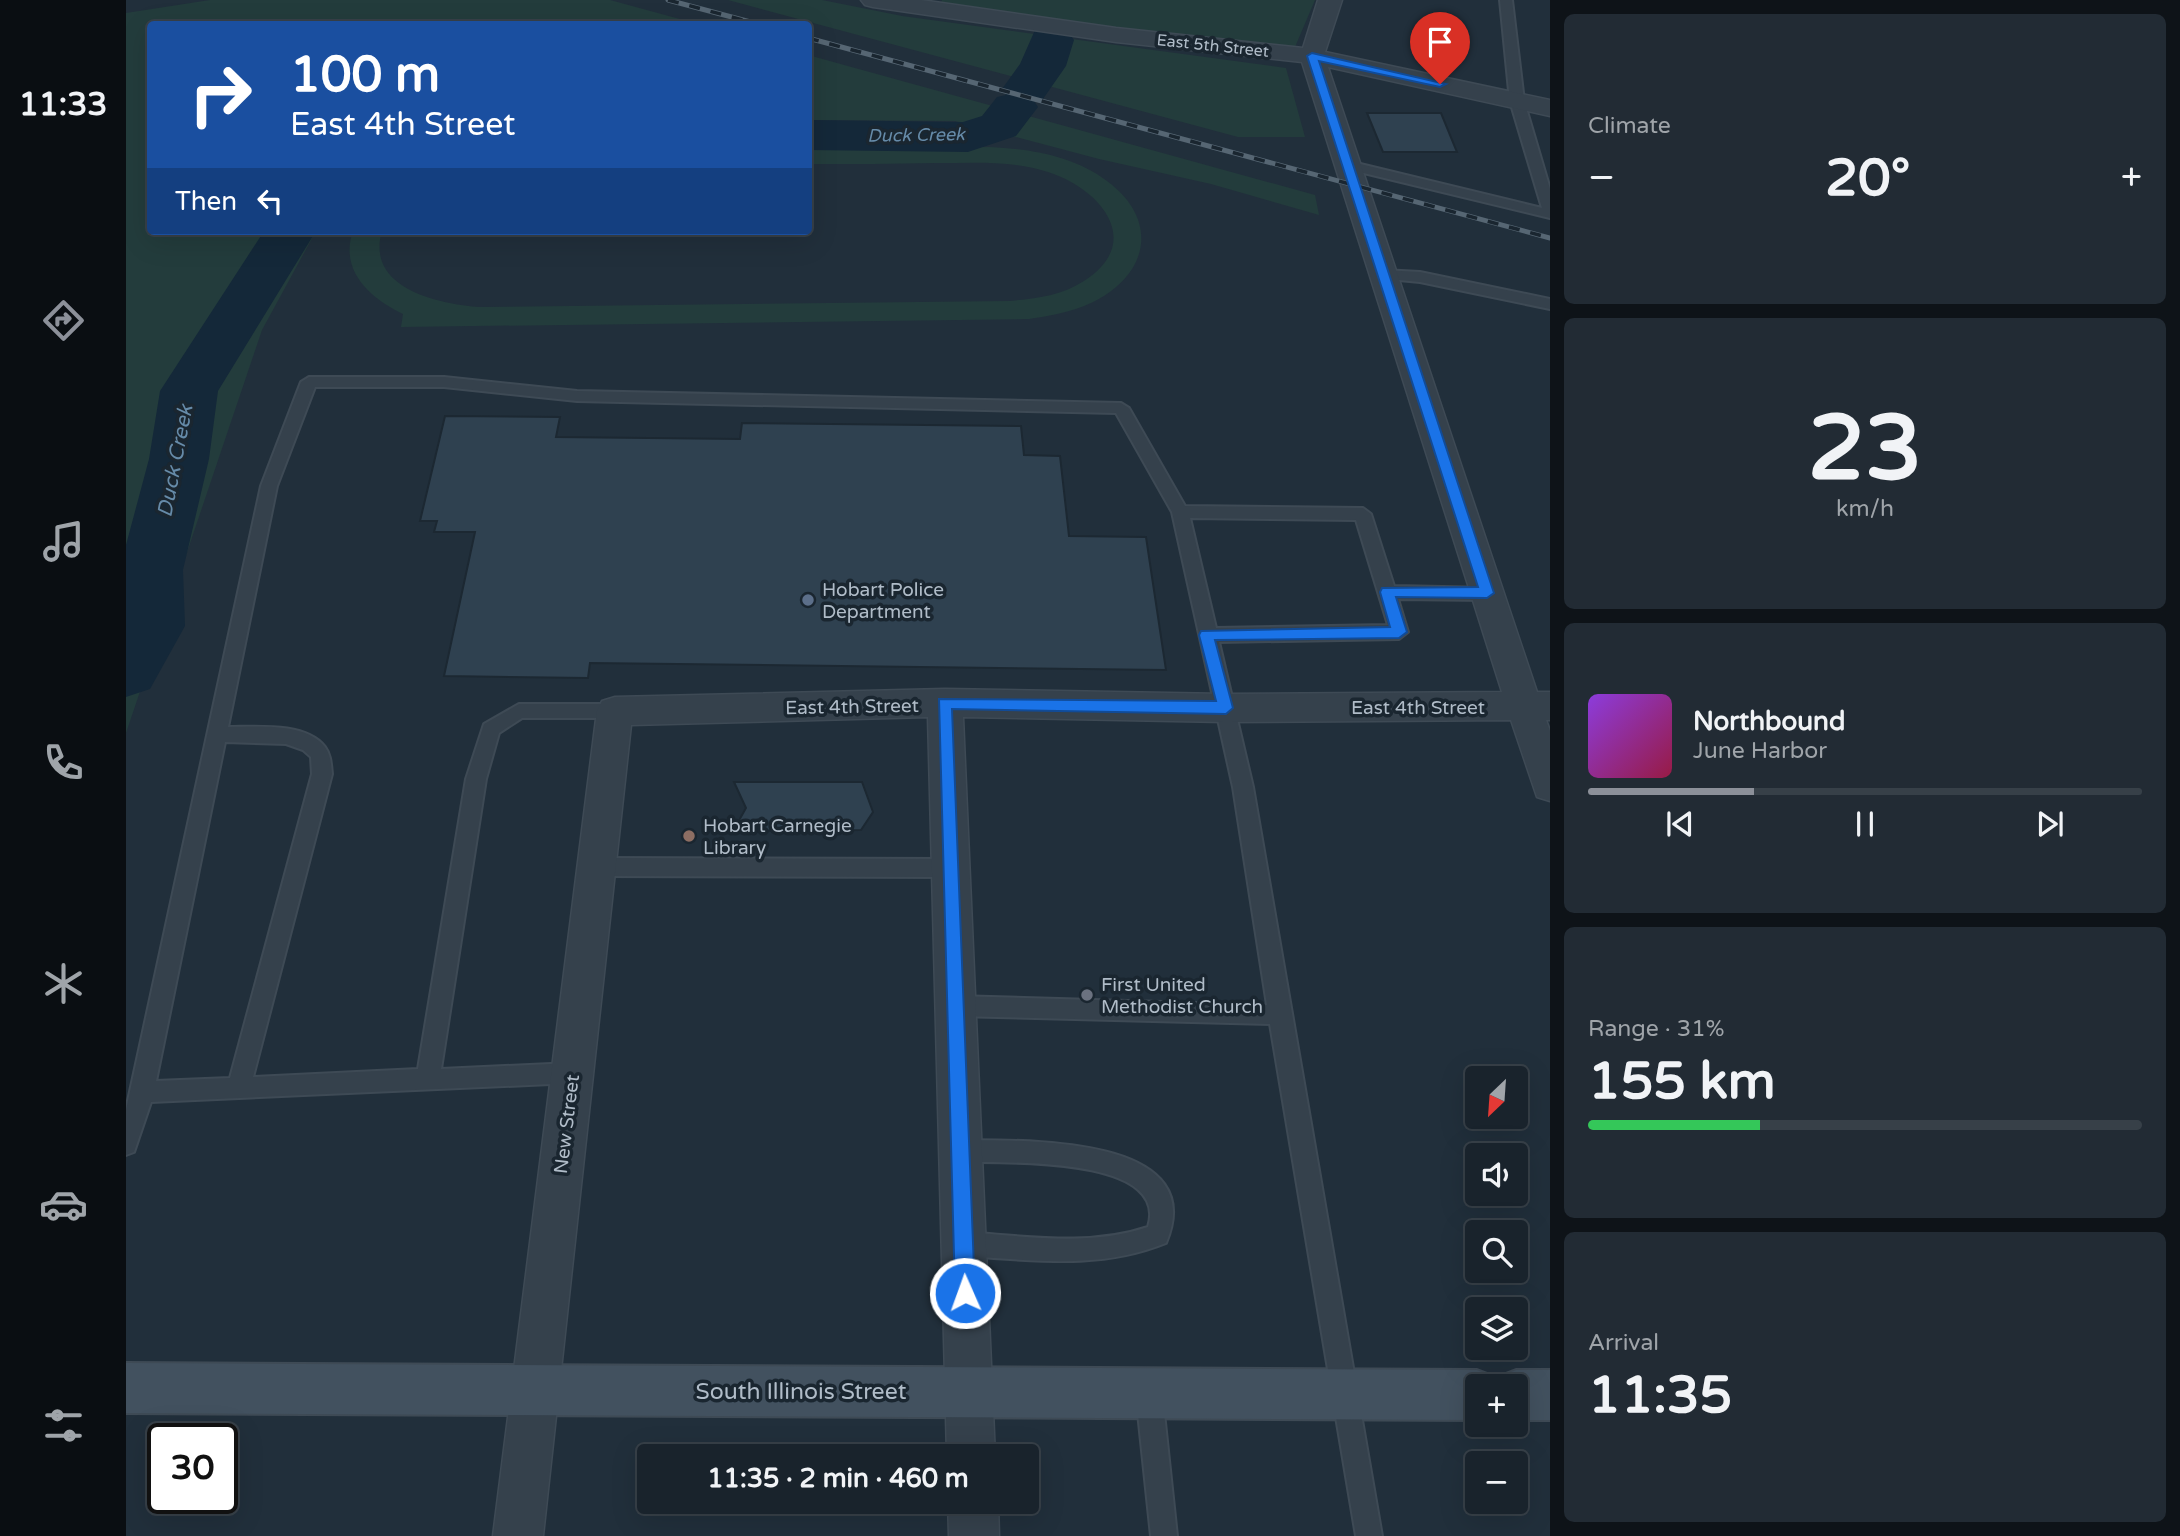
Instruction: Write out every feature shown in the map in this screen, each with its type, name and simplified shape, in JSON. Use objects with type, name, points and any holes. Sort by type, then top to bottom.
[{"type":"main road","name":"South Illinois Street","points":[[126,1388],[1465,1395]]},
{"type":"main road","points":[[1528,1395],[1550,1395]]},
{"type":"street","name":"East 5th Street","points":[[873,0],[1116,35],[1312,56],[1550,108]]},
{"type":"street","points":[[1330,0],[1312,56],[1487,593],[1537,706],[1550,786]]},
{"type":"street","points":[[944,703],[971,1444]]},
{"type":"street","name":"East 4th Street","points":[[615,711],[944,703],[1226,708],[1537,706]]},
{"type":"street","name":"New Street","points":[[518,1536],[615,711]]},
{"type":"street","points":[[973,1514],[974,1536]]},
{"type":"lane","points":[[1348,165],[1550,213],[1517,101],[1506,0]]},
{"type":"lane","points":[[1382,275],[1420,277],[1550,304]]},
{"type":"lane","points":[[126,1144],[143,1092],[269,486],[309,382],[444,382],[578,396],[1121,408],[1180,512],[1206,635],[1226,708],[1243,787],[1279,1015],[1369,1536]]},
{"type":"lane","points":[[1180,512],[1363,514],[1399,632],[1206,635]]},
{"type":"lane","points":[[1387,592],[1487,593]]},
{"type":"lane","points":[[428,1079],[476,779],[491,729],[519,712],[615,711]]},
{"type":"lane","points":[[216,734],[284,737],[308,742],[320,755],[322,774],[239,1087]]},
{"type":"lane","points":[[596,867],[951,868]]},
{"type":"lane","points":[[955,1006],[1279,1015]]},
{"type":"lane","points":[[143,1092],[572,1073]]},
{"type":"lane","points":[[961,1152],[1081,1155],[1112,1162],[1141,1177],[1157,1193],[1163,1213],[1157,1235],[1134,1245],[1108,1251],[964,1244]]},
{"type":"lane","points":[[1149,1393],[1164,1536]]},
{"type":"green space","points":[[210,0],[610,0],[687,21],[147,21],[147,235],[314,235],[262,330],[126,733],[126,13]]},
{"type":"green space","points":[[728,0],[822,0],[902,16],[1286,68],[1305,137],[1238,137]]},
{"type":"green space","points":[[942,0],[1315,0],[1295,47],[937,11]]},
{"type":"green space","points":[[812,56],[1315,195],[1319,215],[1211,184],[1099,159],[955,121],[812,120]]},
{"type":"green space","points":[[990,147],[1051,155],[1094,172],[1124,197],[1135,213],[1141,230],[1141,247],[1125,278],[1110,292],[1076,309],[1029,319],[401,327],[403,314],[369,291],[354,271],[350,259],[352,235],[382,235],[380,251],[384,266],[394,279],[426,297],[479,307],[1008,301],[1037,298],[1075,286],[1102,265],[1112,249],[1113,233],[1108,218],[1098,203],[1084,190],[1048,172],[992,163],[812,164],[812,149]]},
{"type":"building","points":[[1367,113],[1441,113],[1457,152],[1383,152]]},
{"type":"building","name":"Hobart Police Department","points":[[445,416],[560,417],[556,437],[740,439],[742,423],[1021,426],[1024,455],[1060,456],[1069,536],[1146,537],[1166,670],[590,663],[588,678],[444,676],[475,532],[434,532],[437,521],[420,521]]},
{"type":"building","points":[[734,782],[862,782],[873,812],[861,830],[733,831],[746,808]]},
{"type":"waterway","name":"Duck Creek","points":[[1026,89],[1043,66],[1051,40]]},
{"type":"waterway","name":"Duck Creek","points":[[812,135],[968,137],[999,126],[1014,107]]},
{"type":"waterway","name":"Duck Creek","points":[[126,671],[152,626],[151,570],[179,459],[189,391],[287,235]]},
{"type":"railway","points":[[668,0],[747,21]]},
{"type":"railway","points":[[812,39],[1550,238]]},
{"type":"place","name":"Hobart Police Department","points":[[808,600]]},
{"type":"place","name":"Hobart Carnegie Library","points":[[689,836]]},
{"type":"place","name":"First United Methodist Church","points":[[1087,995]]},
{"type":"route","points":[[965,1293],[944,703],[1226,708],[1206,635],[1399,632],[1387,592],[1487,593],[1312,56],[1440,84]]}]
